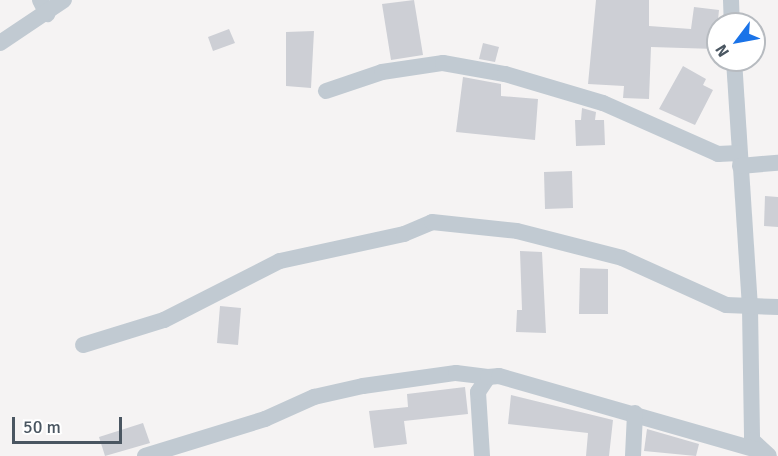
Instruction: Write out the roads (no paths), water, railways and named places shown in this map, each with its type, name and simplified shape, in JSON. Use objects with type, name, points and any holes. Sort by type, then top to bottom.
[{"type":"street","points":[[0,43],[44,7],[64,0]]},
{"type":"street","points":[[326,91],[382,72],[443,63],[505,74],[603,103],[718,154],[740,160],[778,163]]},
{"type":"street","points":[[735,72],[750,308],[752,440],[765,454]]},
{"type":"street","points":[[83,345],[164,320],[280,261],[404,234],[432,222],[517,231],[622,258],[726,305],[750,308],[778,307]]},
{"type":"street","points":[[145,456],[353,388],[456,373],[488,377],[635,413],[765,454]]},
{"type":"street","points":[[482,456],[478,392],[488,377]]},
{"type":"street","points":[[633,456],[635,413]]}]
